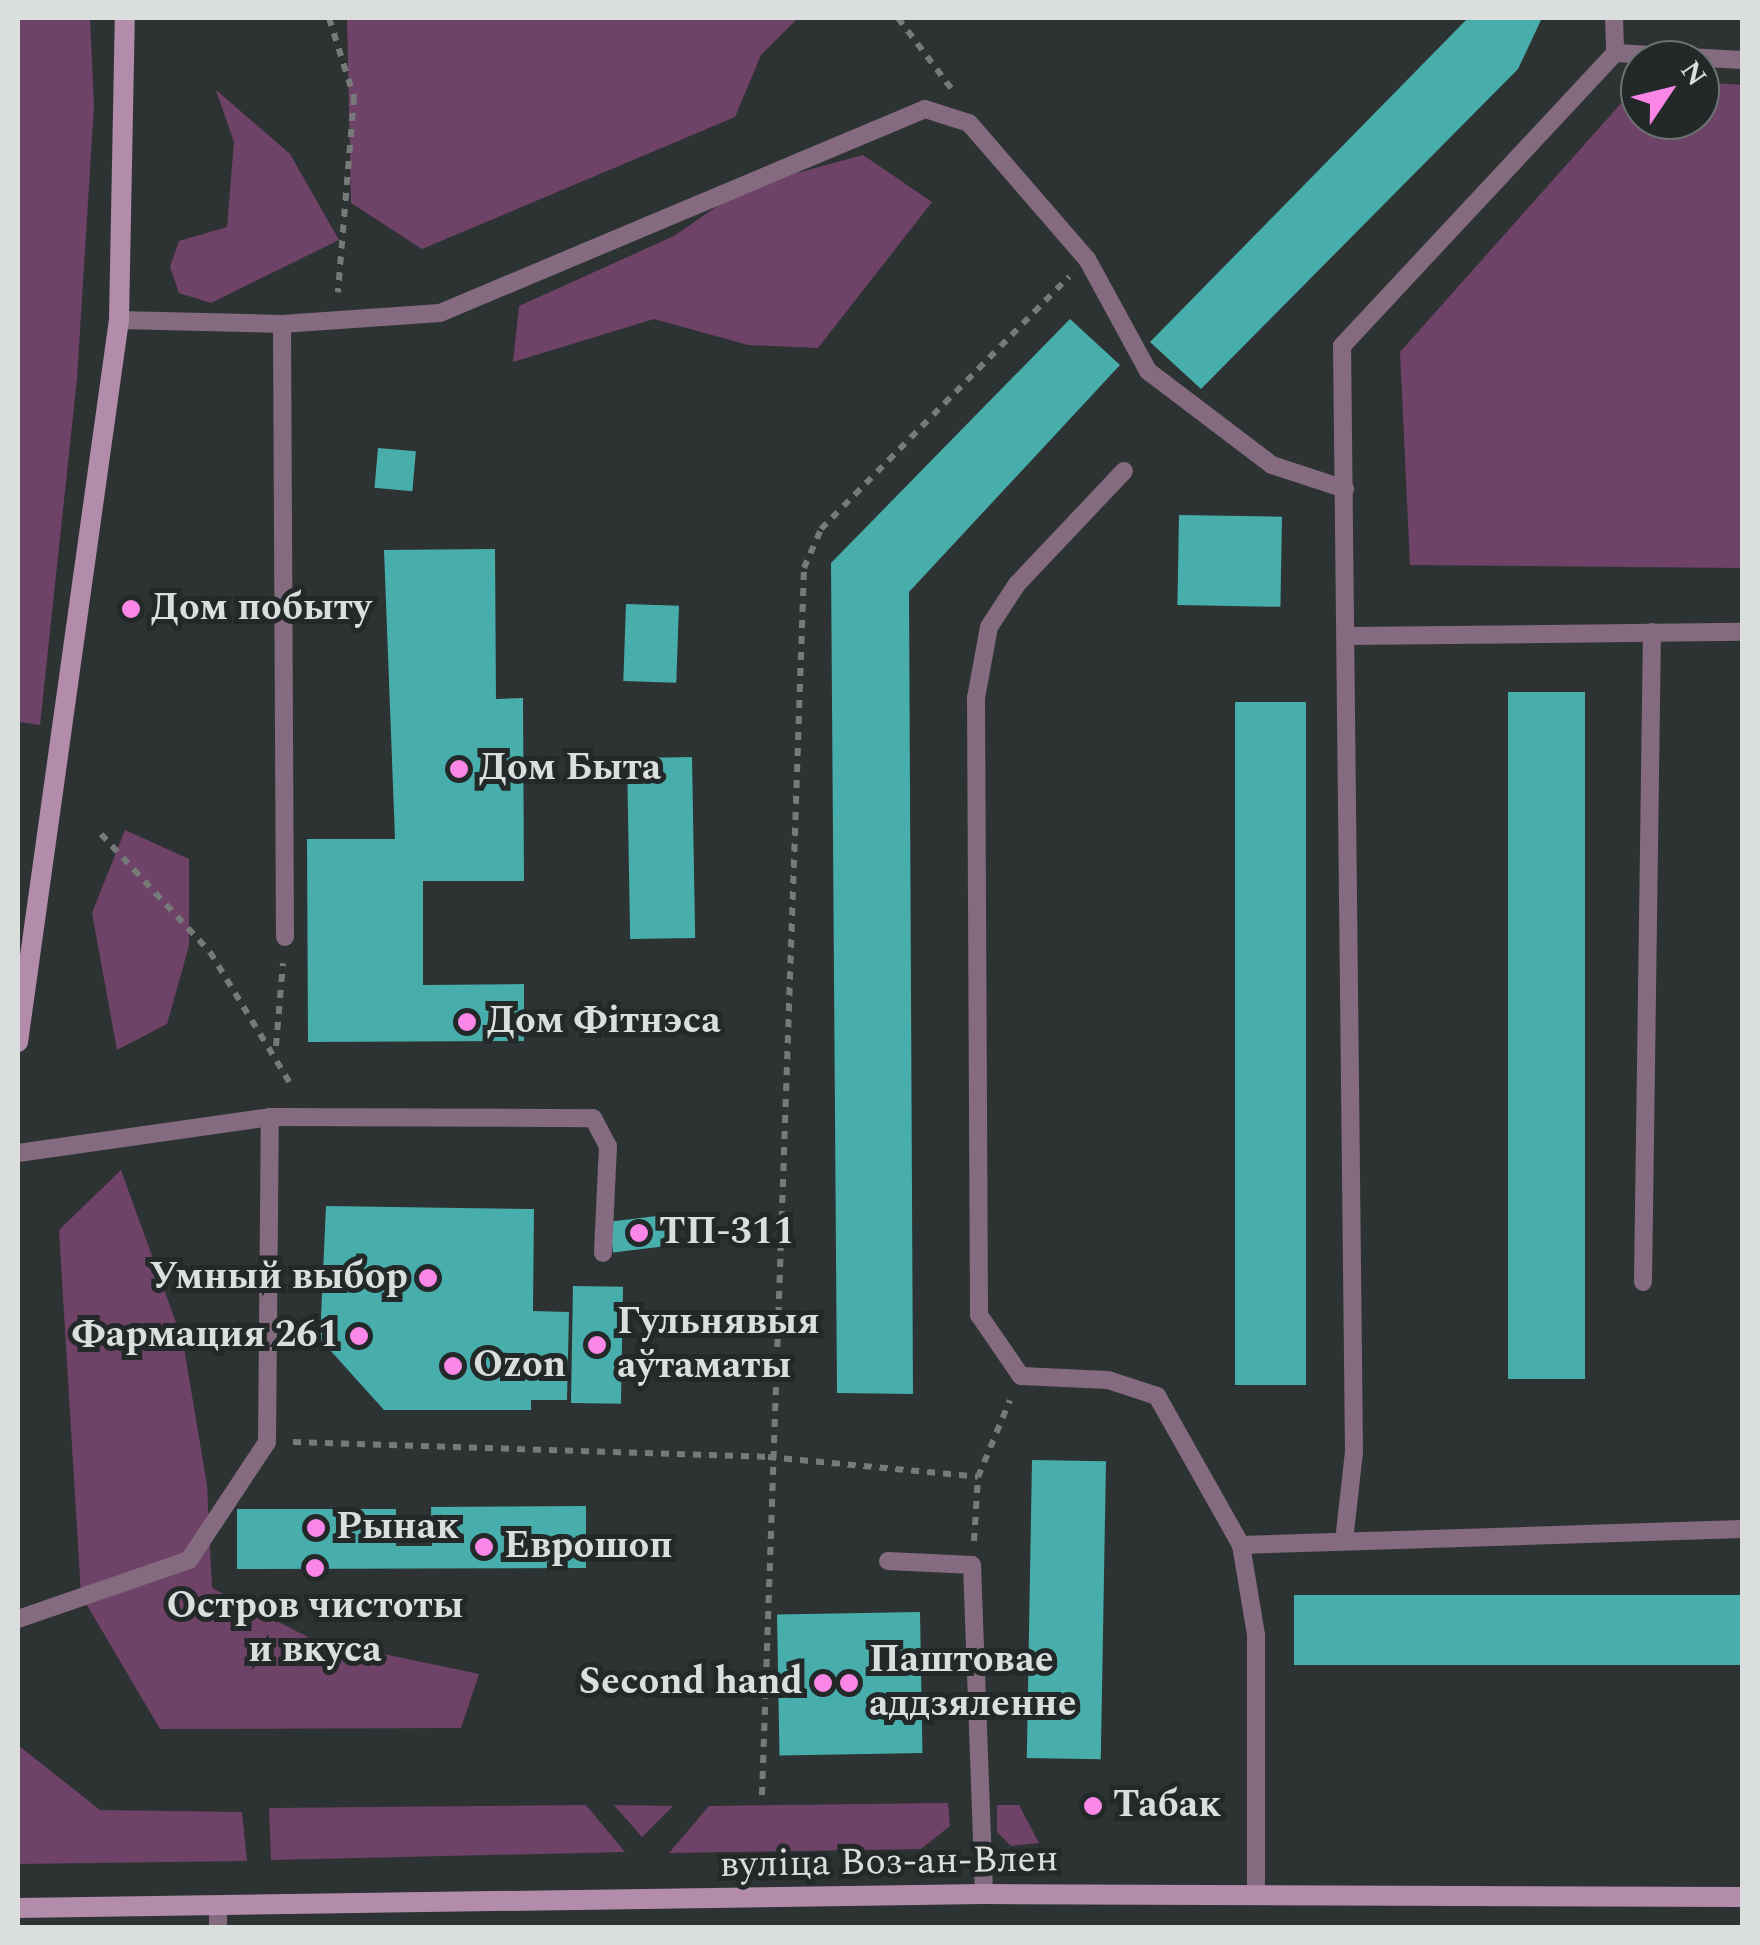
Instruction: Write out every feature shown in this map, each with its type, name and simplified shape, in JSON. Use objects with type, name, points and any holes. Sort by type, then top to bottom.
[{"type":"main road","points":[[18,1042],[119,320],[125,18]]},
{"type":"main road","name":"вуліца Воз-ан-Влен","points":[[27,1908],[218,1919],[984,1894],[1742,1897]]},
{"type":"main road","points":[[18,1896],[27,1908]]},
{"type":"lane","points":[[1344,1542],[1354,1452],[1346,1366],[1348,636],[1342,346],[1615,54],[1614,18]]},
{"type":"lane","points":[[1615,54],[1742,60]]},
{"type":"lane","points":[[119,320],[282,324],[335,316],[440,314],[925,109],[970,124],[1088,259],[1148,371],[1272,465],[1345,488]]},
{"type":"lane","points":[[282,324],[285,938]]},
{"type":"lane","points":[[1124,472],[1017,584],[989,627],[976,698],[979,1315],[1021,1376],[1108,1380],[1157,1396],[1241,1545],[1256,1635],[1256,1896]]},
{"type":"lane","points":[[1643,1282],[1652,632]]},
{"type":"lane","points":[[1348,636],[1742,632]]},
{"type":"lane","points":[[18,1620],[188,1560],[267,1442],[270,1117]]},
{"type":"lane","points":[[18,1153],[270,1117],[593,1118],[608,1146],[603,1253]]},
{"type":"lane","points":[[1241,1545],[1742,1530]]},
{"type":"lane","points":[[888,1561],[972,1565],[984,1894]]},
{"type":"path","points":[[329,18],[354,97],[335,316]]},
{"type":"path","points":[[898,18],[970,124]]},
{"type":"path","points":[[762,1795],[768,1457],[804,568],[820,529],[1088,259]]},
{"type":"path","points":[[101,834],[210,952],[276,1047],[306,1117]]},
{"type":"path","points":[[276,1047],[285,938]]},
{"type":"path","points":[[972,1565],[978,1477],[1021,1376]]},
{"type":"path","points":[[267,1442],[768,1457],[978,1477]]},
{"type":"shaded area","points":[[18,18],[90,18],[94,106],[77,379],[40,725],[18,722]]},
{"type":"shaded area","points":[[347,18],[798,18],[761,55],[735,117],[422,249],[351,203]]},
{"type":"shaded area","points":[[1720,83],[1742,85],[1742,568],[1410,565],[1400,352],[1620,104],[1620,140],[1720,140]]},
{"type":"shaded area","points":[[216,90],[290,154],[339,240],[211,303],[179,293],[170,267],[179,241],[227,227],[234,142]]},
{"type":"shaded area","points":[[863,155],[932,202],[818,348],[748,345],[654,319],[513,362],[519,306],[674,236],[745,187]]},
{"type":"shaded area","points":[[125,830],[189,859],[189,946],[167,1024],[117,1050],[92,913]]},
{"type":"shaded area","points":[[121,1170],[183,1342],[207,1485],[212,1588],[312,1639],[479,1674],[461,1728],[160,1729],[81,1595],[59,1230]]},
{"type":"shaded area","points":[[18,1745],[100,1810],[242,1812],[247,1861],[18,1864]]},
{"type":"shaded area","points":[[948,1803],[950,1826],[921,1849],[669,1853],[709,1806]]},
{"type":"shaded area","points":[[586,1805],[625,1852],[271,1860],[269,1808]]},
{"type":"shaded area","points":[[614,1805],[673,1806],[642,1837]]},
{"type":"shaded area","points":[[997,1805],[1019,1805],[1039,1843],[1011,1846],[997,1832]]},
{"type":"building","points":[[1468,18],[1542,18],[1518,69],[1201,389],[1150,342]]},
{"type":"building","points":[[1070,319],[1120,365],[909,592],[913,1394],[837,1393],[831,563]]},
{"type":"building","points":[[378,448],[416,451],[412,491],[375,488]]},
{"type":"building","points":[[1179,515],[1282,517],[1280,607],[1177,605]]},
{"type":"building","name":"Дом Быта","points":[[495,549],[496,699],[523,698],[524,881],[423,881],[423,985],[524,984],[524,1041],[308,1042],[307,839],[395,839],[384,550]]},
{"type":"building","points":[[626,604],[679,606],[676,683],[623,681]]},
{"type":"building","points":[[1508,692],[1585,692],[1585,1379],[1508,1379]]},
{"type":"building","points":[[1235,702],[1306,702],[1306,1385],[1235,1385]]},
{"type":"building","points":[[692,757],[695,938],[630,939],[627,758]]},
{"type":"building","name":"Умный выбор","points":[[326,1206],[534,1209],[533,1311],[569,1312],[567,1400],[531,1400],[531,1410],[384,1410],[320,1339]]},
{"type":"building","name":"ТП-311","points":[[665,1215],[669,1246],[613,1253],[609,1222]]},
{"type":"building","name":"Гульнявыя аўтаматы","points":[[573,1286],[623,1287],[621,1404],[571,1403]]},
{"type":"building","points":[[1032,1460],[1106,1461],[1101,1759],[1027,1758]]},
{"type":"building","name":"Рынак","points":[[586,1506],[586,1568],[237,1569],[237,1509],[396,1509],[396,1546],[432,1546],[431,1507]]},
{"type":"building","points":[[1294,1595],[1742,1595],[1742,1665],[1294,1665]]},
{"type":"building","name":"Паштовае аддзяленне","points":[[920,1612],[922,1753],[779,1755],[777,1614]]},
{"type":"place","name":"Дом побыту","points":[[131,609]]},
{"type":"place","name":"Дом Быта","points":[[459,769]]},
{"type":"place","name":"Дом Фітнэса","points":[[467,1022]]},
{"type":"place","name":"ТП-311","points":[[639,1233]]},
{"type":"place","name":"Умный выбор","points":[[428,1278]]},
{"type":"place","name":"Фармация 261","points":[[359,1336]]},
{"type":"place","name":"Гульнявыя аўтаматы","points":[[597,1345]]},
{"type":"place","name":"Ozon","points":[[453,1366]]},
{"type":"place","name":"Рынак","points":[[316,1528]]},
{"type":"place","name":"Еврошоп","points":[[484,1547]]},
{"type":"place","name":"Остров чистоты и вкуса","points":[[315,1568]]},
{"type":"place","name":"Second hand","points":[[823,1683]]},
{"type":"place","name":"Паштовае аддзяленне","points":[[849,1683]]},
{"type":"place","name":"Табак","points":[[1093,1806]]}]
